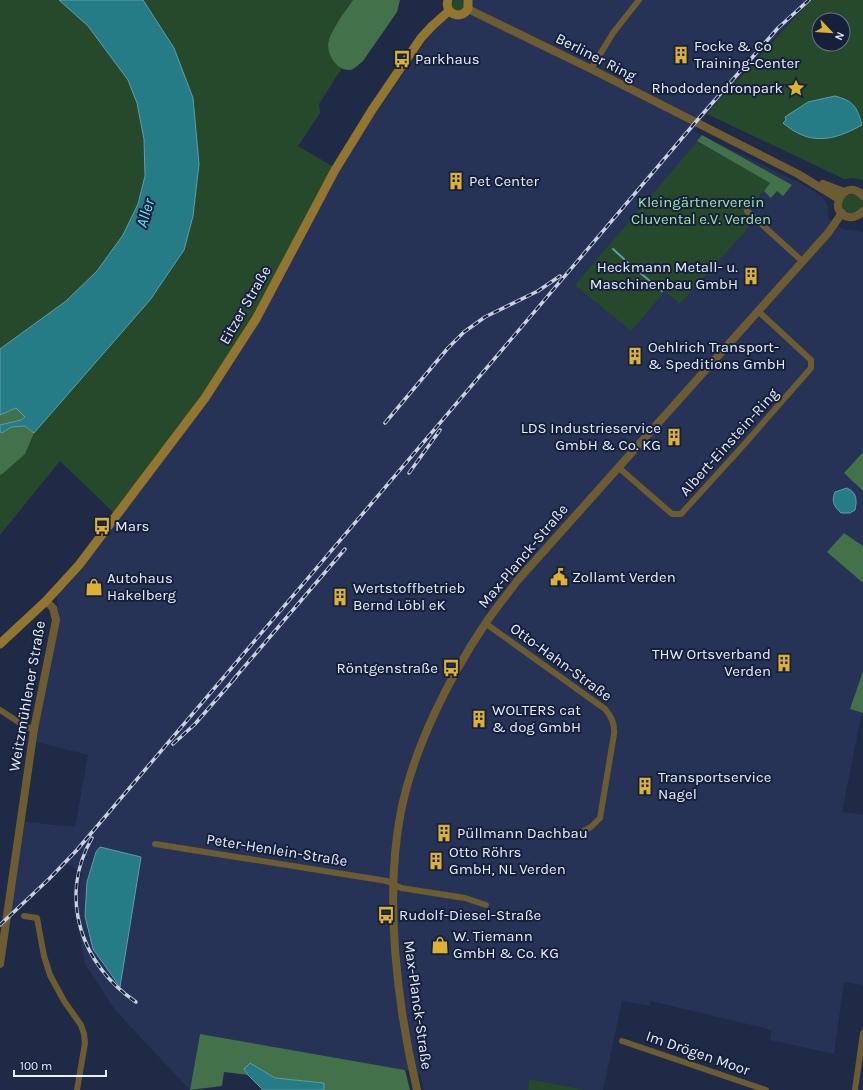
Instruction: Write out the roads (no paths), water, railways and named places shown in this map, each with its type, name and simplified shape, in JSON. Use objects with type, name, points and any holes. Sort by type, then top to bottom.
[{"type":"main road","points":[[448,0],[447,5],[452,14],[459,15],[466,12],[468,5]]},
{"type":"main road","name":"Eitzer Straße","points":[[0,644],[46,601],[84,559],[205,398],[256,319],[335,170],[363,124],[421,38],[449,11]]},
{"type":"street","points":[[591,69],[613,33],[639,0]]},
{"type":"street","name":"Berliner Ring","points":[[468,5],[798,174],[842,195],[848,190],[855,190],[863,196]]},
{"type":"street","points":[[842,195],[838,207],[845,215],[857,216],[863,211]]},
{"type":"street","points":[[747,211],[802,262]]},
{"type":"street","name":"Max-Planck-Straße","points":[[417,1090],[400,1000],[394,941],[395,854],[401,811],[410,776],[442,697],[485,623],[528,569],[845,215]]},
{"type":"street","name":"Albert-Einstein-Ring","points":[[618,467],[672,514],[681,514],[741,448],[811,368],[811,360],[758,311]]},
{"type":"street","name":"Weitzmühlener Straße","points":[[0,964],[34,729],[56,620],[53,608],[46,601]]},
{"type":"street","name":"Otto-Hahn-Straße","points":[[485,623],[605,709],[613,721],[615,727],[600,818],[592,827],[578,834]]},
{"type":"street","points":[[0,710],[26,727],[34,729]]},
{"type":"street","name":"Peter-Henlein-Straße","points":[[155,844],[387,881],[394,885]]},
{"type":"street","points":[[394,885],[401,888],[464,898],[486,905]]},
{"type":"street","points":[[24,916],[37,918],[44,956],[50,975],[64,1001],[81,1025],[84,1034],[85,1043],[77,1090]]},
{"type":"street","points":[[855,1090],[863,1033]]},
{"type":"street","name":"Im Drögen Moor","points":[[622,1041],[766,1090]]},
{"type":"water","name":"Aller","points":[[59,0],[143,0],[174,48],[193,98],[199,164],[193,216],[184,250],[150,300],[34,433],[25,426],[11,427],[2,433],[0,432],[0,425],[21,420],[25,417],[16,408],[0,415],[0,349],[66,301],[97,271],[123,235],[138,204],[145,176],[144,139],[137,103],[128,80],[88,26]]},
{"type":"water","points":[[835,96],[847,100],[854,106],[862,125],[841,135],[822,139],[803,135],[783,123],[786,120],[785,117],[808,102]]},
{"type":"water","points":[[847,488],[853,492],[856,497],[855,510],[850,513],[841,513],[834,504],[833,499],[835,492]]},
{"type":"water","points":[[100,847],[141,857],[120,987],[93,949],[85,916],[87,882],[96,852]]},
{"type":"water","points":[[250,1063],[275,1078],[324,1083],[324,1090],[263,1090],[244,1069]]},
{"type":"waterway","points":[[613,249],[624,259]]},
{"type":"waterway","points":[[627,262],[662,291]]},
{"type":"railway","points":[[0,925],[49,879],[76,851],[700,117],[778,28],[809,0]]},
{"type":"railway","points":[[385,423],[448,348],[464,332],[485,317],[538,291],[560,276]]},
{"type":"railway","points":[[409,473],[440,430]]},
{"type":"railway","points":[[233,680],[345,549]]},
{"type":"railway","points":[[173,744],[195,724],[236,677]]},
{"type":"railway","points":[[92,838],[82,860],[77,883],[76,906],[81,928],[89,949],[101,969],[117,987],[136,1002]]},
{"type":"place","name":"Focke & Co Training-Center","points":[[681,55]]},
{"type":"place","name":"Parkhaus","points":[[402,59]]},
{"type":"place","name":"Rhododendronpark","points":[[796,88]]},
{"type":"place","name":"Pet Center","points":[[456,181]]},
{"type":"place","name":"Heckmann Metall- u. Maschinenbau GmbH","points":[[751,276]]},
{"type":"place","name":"Oehlrich Transport- & Speditions GmbH","points":[[635,356]]},
{"type":"place","name":"LDS Industrieservice GmbH & Co. KG","points":[[674,437]]},
{"type":"place","name":"Mars","points":[[102,526]]},
{"type":"place","name":"Zollamt Verden","points":[[559,577]]},
{"type":"place","name":"Autohaus Hakelberg","points":[[94,587]]},
{"type":"place","name":"Wertstoffbetrieb Bernd Löbl eK","points":[[340,597]]},
{"type":"place","name":"THW Ortsverband Verden","points":[[784,663]]},
{"type":"place","name":"Röntgenstraße","points":[[451,668]]},
{"type":"place","name":"WOLTERS cat & dog GmbH","points":[[479,719]]},
{"type":"place","name":"Transportservice Nagel","points":[[645,786]]},
{"type":"place","name":"Püllmann Dachbau","points":[[444,833]]},
{"type":"place","name":"Otto Röhrs GmbH, NL Verden","points":[[436,861]]},
{"type":"place","name":"Rudolf-Diesel-Straße","points":[[386,915]]},
{"type":"place","name":"W. Tiemann GmbH & Co. KG","points":[[440,945]]},
{"type":"park label","name":"Kleingärtnerverein Cluvental e.V. Verden","points":[[701,210]]}]
